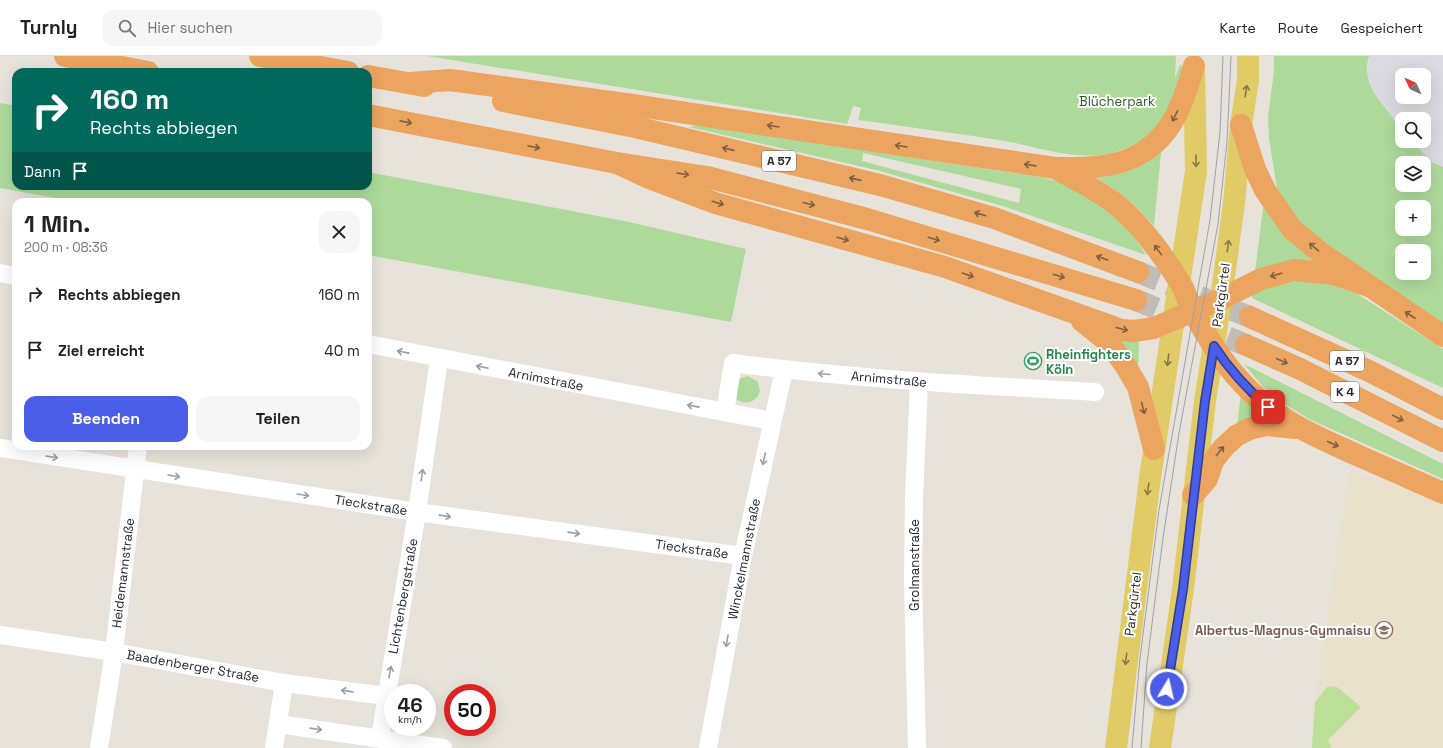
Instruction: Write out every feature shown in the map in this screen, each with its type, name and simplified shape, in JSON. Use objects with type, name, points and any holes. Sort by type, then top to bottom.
[{"type":"highway","points":[[65,56],[127,68]]},
{"type":"highway","points":[[260,56],[326,68]]},
{"type":"highway","points":[[410,83],[450,80],[458,81],[633,105],[1055,168],[1088,169],[1109,166],[1137,156],[1161,138],[1177,114],[1194,61]]},
{"type":"highway","name":"A 57","points":[[372,77],[635,127],[880,185],[994,218],[1138,272]]},
{"type":"highway","points":[[372,116],[617,163],[707,177],[867,218],[1136,300]]},
{"type":"highway","points":[[1241,125],[1255,169],[1265,190],[1292,229],[1321,253],[1443,336]]},
{"type":"highway","points":[[617,163],[649,178],[714,203],[945,267],[1122,330],[1134,331],[1154,328],[1172,322],[1261,279],[1294,270],[1334,274],[1368,286]]},
{"type":"highway","points":[[1055,168],[1114,203],[1138,224],[1158,249],[1180,282],[1194,312],[1225,363],[1250,392],[1297,428],[1443,493]]},
{"type":"highway","points":[[1045,302],[1083,322],[1108,342],[1117,354],[1138,387],[1154,449]]},
{"type":"highway","name":"A 57","points":[[1250,317],[1369,371],[1443,409]]},
{"type":"highway","name":"K 4","points":[[1246,345],[1298,368],[1443,441]]},
{"type":"highway","points":[[1193,496],[1207,479],[1213,461],[1223,448],[1236,436],[1249,429],[1266,425],[1297,428]]},
{"type":"main road","name":"Parkgürtel","points":[[1160,748],[1183,589],[1193,496],[1234,203],[1241,125],[1248,80],[1248,56]]},
{"type":"main road","name":"Parkgürtel","points":[[1116,748],[1154,449],[1164,391],[1172,322],[1180,282],[1196,171],[1194,61]]},
{"type":"street","points":[[0,273],[12,275]]},
{"type":"street","name":"Arnimstraße","points":[[372,345],[439,359],[772,421]]},
{"type":"street","name":"Lichtenbergstraße","points":[[388,684],[417,512],[439,359]]},
{"type":"street","name":"Arnimstraße","points":[[725,412],[733,363],[784,370],[919,382],[1095,392]]},
{"type":"street","name":"Winckelmannstraße","points":[[708,748],[743,556],[784,370]]},
{"type":"street","name":"Grolmanstraße","points":[[917,748],[913,581],[914,498],[919,382]]},
{"type":"street","name":"Tieckstraße","points":[[0,448],[12,450]]},
{"type":"street","name":"Tieckstraße","points":[[12,450],[417,512],[743,556]]},
{"type":"street","name":"Heidemannstraße","points":[[99,748],[114,652],[138,450]]},
{"type":"street","name":"Baadenberger Straße","points":[[0,635],[114,652],[284,682],[384,696]]},
{"type":"street","points":[[274,748],[284,682]]},
{"type":"street","name":"Lichtenbergstraße","points":[[380,738],[384,710]]},
{"type":"street","points":[[278,724],[442,748]]},
{"type":"shaded area","points":[[1369,56],[1443,56],[1443,167],[1433,163],[1431,161],[1431,156],[1426,156],[1418,148],[1431,148],[1431,112],[1395,112],[1395,122],[1374,92],[1367,76]]},
{"type":"shaded area","name":"Albertus-Magnus-Gymnaisu","points":[[1350,471],[1418,493],[1443,504],[1443,748],[1312,748],[1315,702],[1335,558]]},
{"type":"green space","name":"Blücherpark","points":[[427,56],[1176,56],[1175,78],[1180,65],[1182,65],[1180,85],[1152,138],[1108,154],[1088,156],[1064,153],[987,138],[858,120],[861,108],[853,106],[847,124]]},
{"type":"green space","points":[[1274,56],[1369,56],[1367,70],[1369,82],[1374,93],[1395,121],[1395,148],[1418,148],[1426,156],[1395,156],[1395,192],[1431,192],[1431,161],[1443,167],[1443,326],[1301,227],[1278,194],[1269,139],[1268,117],[1274,71]]},
{"type":"green space","points":[[0,103],[12,105],[12,190],[372,190],[372,173],[629,222],[746,249],[731,322],[372,256],[372,198],[56,198],[0,188]]},
{"type":"green space","points":[[698,125],[1053,180],[1078,191],[1100,205],[1131,233],[1146,255],[1006,207],[876,170],[689,127]],"holes":[[[863,153],[1021,189],[1019,203],[862,161]]]},
{"type":"green space","points":[[1160,147],[1161,153],[1154,226],[1124,197],[1108,185],[1090,175]]},
{"type":"green space","points":[[1264,200],[1322,262],[1255,272]]},
{"type":"green space","points":[[1296,281],[1323,281],[1356,293],[1443,349],[1443,388],[1252,298],[1252,294],[1275,285]]},
{"type":"green space","points":[[1116,337],[1139,342],[1138,371]]},
{"type":"green space","points":[[1244,364],[1443,464],[1443,479],[1309,419],[1283,403],[1263,387]]},
{"type":"green space","points":[[748,376],[758,382],[760,391],[753,401],[742,402],[735,398],[738,379]]},
{"type":"green space","points":[[1241,391],[1273,420],[1237,428]]},
{"type":"green space","points":[[1328,686],[1337,687],[1361,707],[1328,740],[1331,748],[1312,748],[1315,702]]},
{"type":"tunnel","points":[[1138,272],[1250,317]]},
{"type":"tunnel","points":[[1136,300],[1246,345]]},
{"type":"tram line","points":[[1132,748],[1140,658],[1159,510],[1210,220],[1220,132],[1223,56]]},
{"type":"tram line","points":[[1141,748],[1147,663],[1163,538],[1179,433],[1218,224],[1227,142],[1231,56]]},
{"type":"place","name":"Rheinfighters Köln","points":[[1033,361]]},
{"type":"place","name":"Albertus-Magnus-Gymnaisu","points":[[1384,630]]},
{"type":"route","points":[[1167,689],[1183,589],[1205,401],[1214,346],[1225,363],[1250,392],[1268,407]]}]
